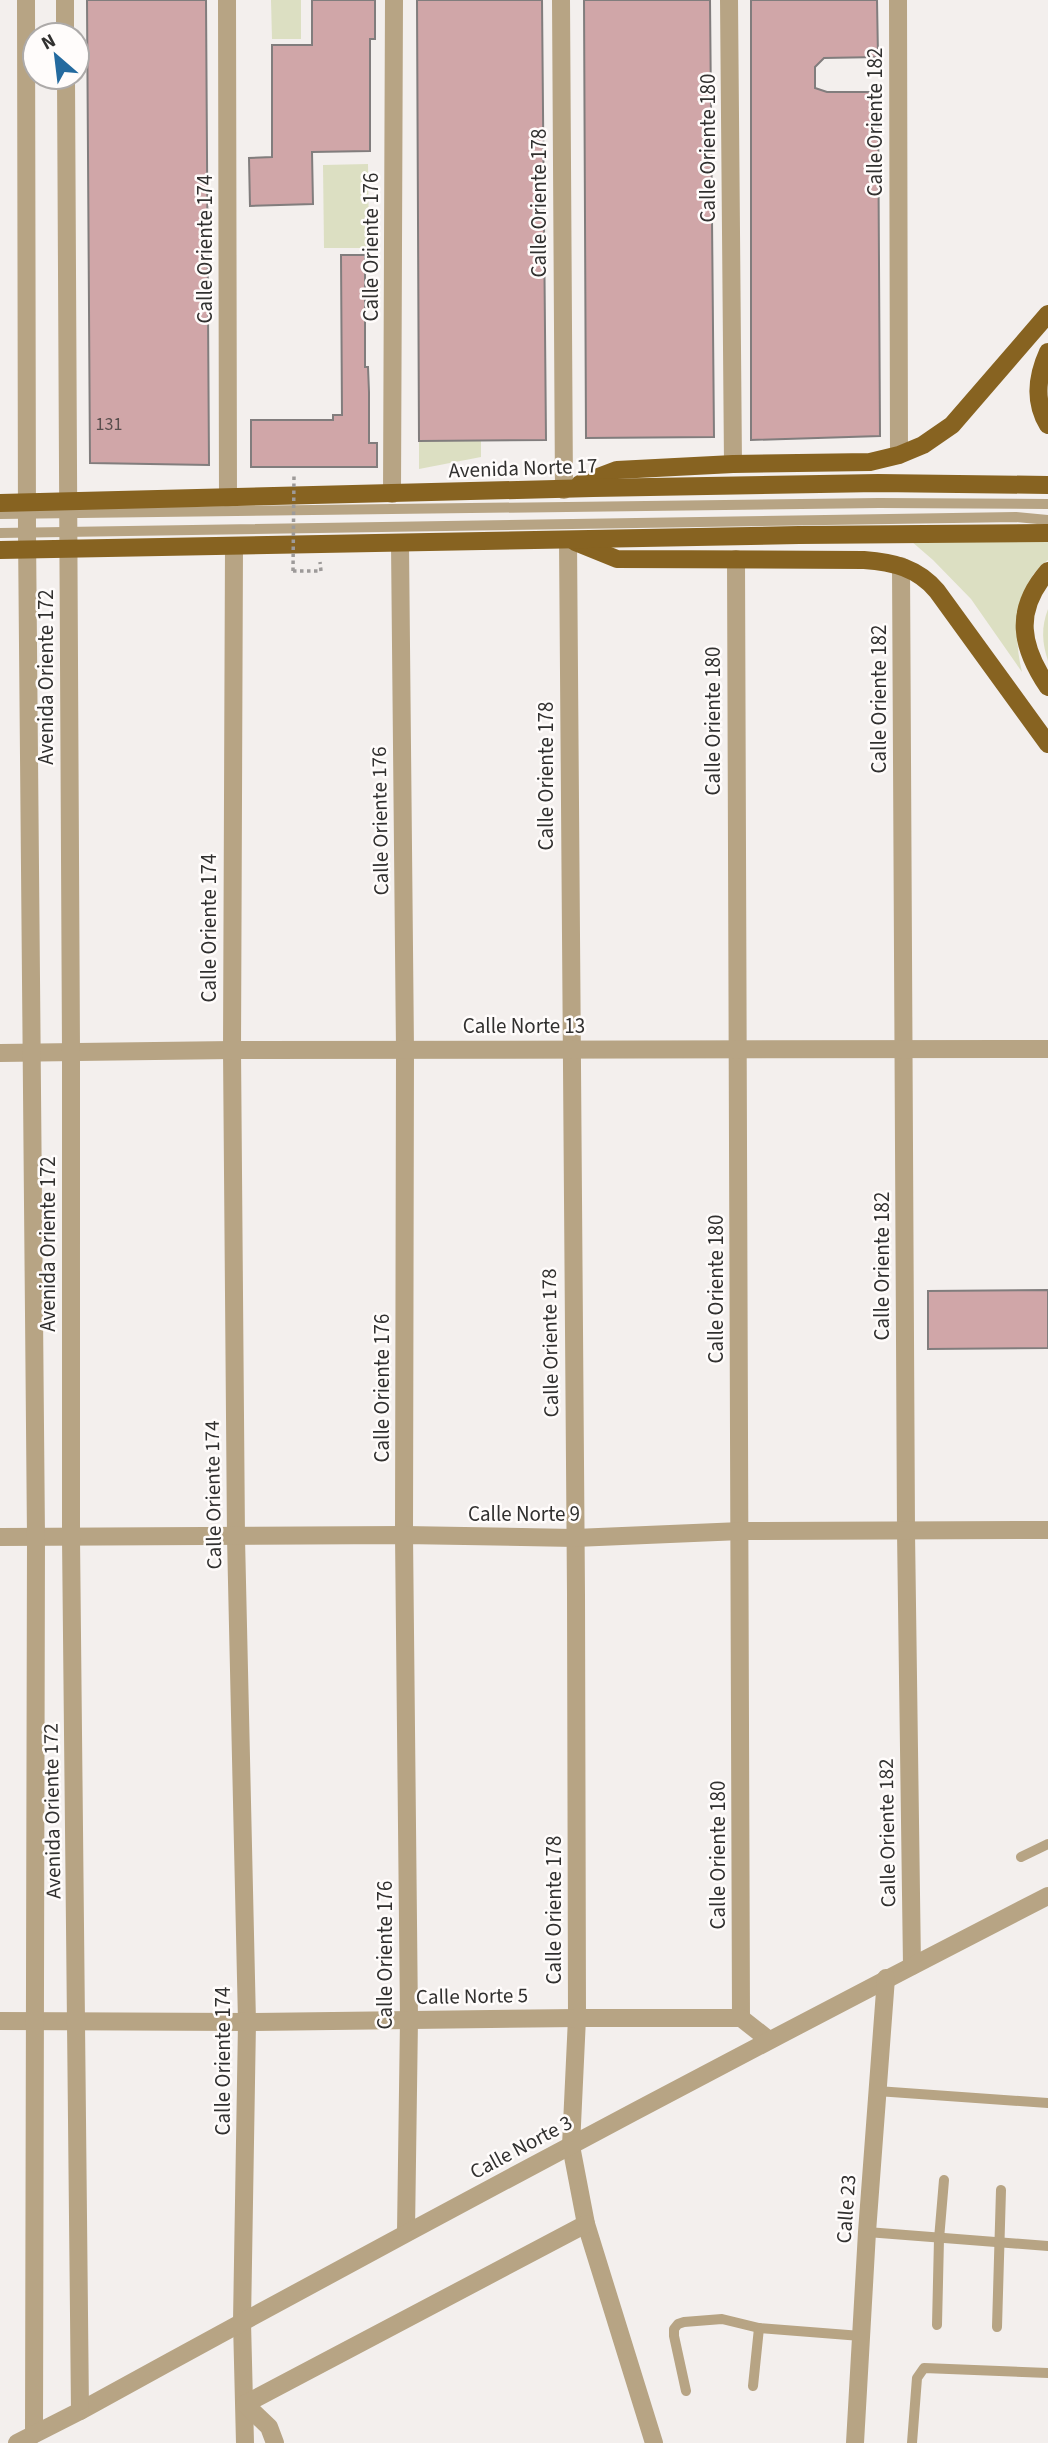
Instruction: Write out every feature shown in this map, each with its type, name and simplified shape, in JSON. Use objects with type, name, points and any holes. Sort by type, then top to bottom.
[{"type":"main road","points":[[564,490],[617,470],[733,464],[870,462],[899,455],[923,445],[951,425],[1048,314]]},
{"type":"main road","points":[[1048,352],[1041,368],[1038,392],[1041,411],[1048,425]]},
{"type":"main road","name":"Avenida Norte 17","points":[[0,502],[28,508],[68,508],[228,498],[392,494],[878,483],[1048,485]]},
{"type":"main road","points":[[0,550],[27,541],[234,546],[1048,533]]},
{"type":"main road","points":[[568,540],[617,559],[864,560],[888,562],[920,574],[937,590],[1048,744]]},
{"type":"main road","points":[[1048,571],[1028,605],[1025,635],[1033,664],[1048,687]]},
{"type":"street","name":"Avenida Oriente 172","points":[[26,0],[30,1053],[36,1537],[34,2434]]},
{"type":"street","points":[[65,0],[65,21]]},
{"type":"street","name":"Calle Oriente 174","points":[[227,0],[228,498]]},
{"type":"street","name":"Calle Oriente 176","points":[[392,494],[394,0]]},
{"type":"street","name":"Calle Oriente 178","points":[[561,0],[564,490]]},
{"type":"street","name":"Calle Oriente 180","points":[[729,0],[733,464]]},
{"type":"street","name":"Calle Oriente 182","points":[[898,0],[899,455]]},
{"type":"street","name":"Avenida Oriente 172","points":[[65,91],[71,1538],[80,2411]]},
{"type":"street","name":"Calle Oriente 178","points":[[568,540],[577,2018],[571,2146],[586,2224],[654,2443]]},
{"type":"street","name":"Calle Oriente 176","points":[[400,544],[409,2019],[406,2232]]},
{"type":"street","name":"Calle Oriente 174","points":[[234,546],[232,1050],[236,1538],[247,2022],[242,2322],[245,2443]]},
{"type":"street","name":"Calle Oriente 180","points":[[736,559],[741,2018]]},
{"type":"street","name":"Calle Oriente 182","points":[[901,566],[906,1532],[912,1966]]},
{"type":"street","name":"Calle Norte 13","points":[[0,1053],[570,1048],[904,1051],[1048,1049]]},
{"type":"street","name":"Calle Norte 9","points":[[0,1537],[236,1538],[404,1535],[575,1538],[741,1531],[1048,1530]]},
{"type":"street","name":"Calle Norte 3","points":[[17,2443],[406,2232],[1048,1895]]},
{"type":"street","name":"Calle 23","points":[[855,2443],[867,2232],[887,1978]]},
{"type":"street","points":[[741,2018],[769,2040]]},
{"type":"street","name":"Calle Norte 5","points":[[0,2021],[741,2018]]},
{"type":"street","points":[[275,2443],[269,2427],[245,2404],[586,2224]]},
{"type":"lane","points":[[68,508],[1048,504]]},
{"type":"lane","points":[[0,514],[28,508]]},
{"type":"lane","points":[[68,541],[638,522],[1016,517],[1048,520]]},
{"type":"lane","points":[[0,533],[27,541]]},
{"type":"lane","points":[[1021,1857],[1048,1844]]},
{"type":"lane","points":[[877,2091],[1048,2103]]},
{"type":"lane","points":[[937,2325],[939,2239],[944,2180]]},
{"type":"lane","points":[[997,2327],[1001,2190]]},
{"type":"lane","points":[[867,2232],[1048,2246]]},
{"type":"lane","points":[[686,2391],[674,2336],[674,2329],[678,2324],[722,2319],[759,2328],[861,2336]]},
{"type":"lane","points":[[753,2386],[759,2328]]},
{"type":"lane","points":[[912,2443],[917,2378],[924,2368],[1048,2372]]},
{"type":"path","points":[[293,476],[293,571],[321,571]]},
{"type":"green space","points":[[271,0],[301,0],[301,39],[272,39]]},
{"type":"green space","points":[[368,164],[369,248],[324,248],[323,165]]},
{"type":"green space","points":[[419,441],[481,441],[481,457],[419,469]]},
{"type":"green space","points":[[911,541],[1048,541],[1048,560],[1037,570],[1022,596],[1017,643],[1022,672],[971,599]]},
{"type":"green space","points":[[1048,609],[1048,661],[1043,635]]},
{"type":"building","points":[[87,0],[206,0],[209,465],[90,463],[88,91],[91,91],[91,21],[87,21]]},
{"type":"building","points":[[312,0],[375,0],[375,39],[370,39],[370,151],[312,152],[313,204],[250,206],[249,158],[272,157],[272,45],[312,45]]},
{"type":"building","points":[[417,0],[542,0],[546,440],[419,441]]},
{"type":"building","points":[[584,0],[710,0],[714,437],[586,438]]},
{"type":"building","points":[[751,0],[877,0],[878,57],[824,58],[815,67],[815,88],[827,92],[878,92],[880,436],[751,440]]},
{"type":"building","points":[[341,255],[365,255],[365,367],[368,367],[369,443],[377,443],[377,467],[251,467],[251,420],[333,420],[333,415],[342,415]]},
{"type":"building","points":[[1048,1290],[1048,1348],[928,1349],[928,1291]]}]
